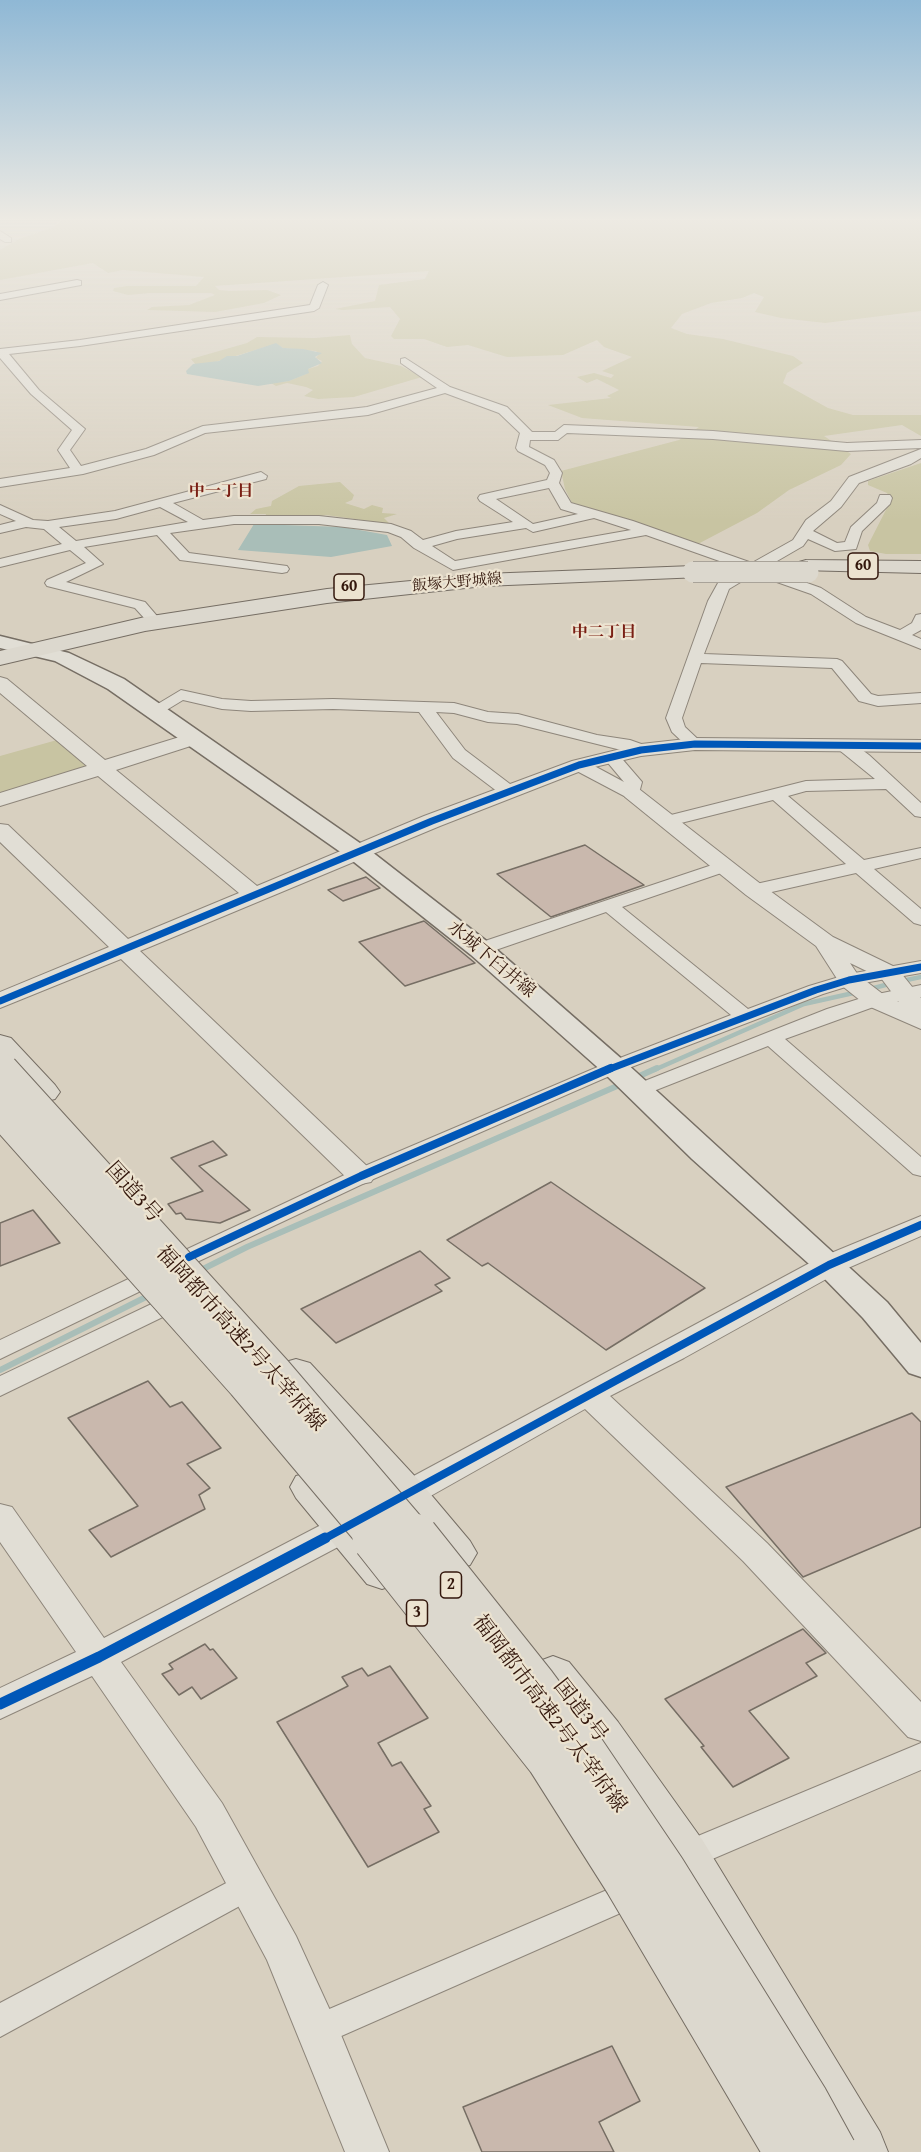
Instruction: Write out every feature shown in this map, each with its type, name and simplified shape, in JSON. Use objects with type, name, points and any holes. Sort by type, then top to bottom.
[{"type":"highway","name":"国道3号","points":[[0,1045],[189,1257],[407,1495],[601,1736],[685,1856],[860,2152]]},
{"type":"highway","name":"福岡都市高速2号太宰府線","points":[[0,1071],[274,1374],[402,1523],[532,1686],[662,1870],[804,2101],[832,2152]]},
{"type":"highway","name":"福岡都市高速2号太宰府線","points":[[0,1106],[261,1400],[380,1542],[551,1758],[635,1891],[789,2152]]},
{"type":"highway","name":"3","points":[[0,1119],[152,1294],[457,1660],[538,1770],[621,1898],[772,2152]]},
{"type":"main road","name":"飯塚大野城線","points":[[8,648],[150,616],[261,598],[417,580],[562,570],[921,567]]},
{"type":"main road","name":"飯塚大野城線","points":[[8,648],[327,596],[495,579],[692,569]]},
{"type":"main road","name":"飯塚大野城線","points":[[807,569],[921,572]]},
{"type":"main road","name":"水城下臼井線","points":[[8,648],[62,657],[116,684],[358,853],[480,949],[615,1067],[703,1152],[830,1265],[875,1310],[921,1365]]},
{"type":"street","points":[[0,352],[80,344],[233,320]]},
{"type":"street","points":[[0,352],[35,392],[79,429],[64,450],[78,471]]},
{"type":"street","points":[[405,361],[446,389],[503,410],[526,432],[522,448],[550,463],[556,473],[553,483],[566,506],[647,531],[816,591],[861,620],[921,644]]},
{"type":"street","points":[[0,483],[78,471],[150,452],[203,430],[368,411],[446,389]]},
{"type":"street","points":[[525,436],[558,436],[564,429],[713,435],[847,447],[921,444]]},
{"type":"street","points":[[695,744],[678,729],[674,718],[715,602],[723,586],[798,543],[811,523],[836,504],[854,480],[907,461],[921,453]]},
{"type":"street","points":[[0,529],[26,523],[48,525],[116,515],[261,476]]},
{"type":"street","points":[[553,483],[485,498],[561,547]]},
{"type":"street","points":[[805,532],[835,547],[851,546],[856,530],[883,504],[885,498]]},
{"type":"street","points":[[161,502],[201,524]]},
{"type":"street","points":[[0,509],[27,521],[26,523]]},
{"type":"street","points":[[419,545],[456,535],[592,515]]},
{"type":"street","points":[[0,563],[74,545],[201,524],[272,519],[340,522],[391,528],[406,534],[453,566],[647,531]]},
{"type":"street","points":[[48,525],[96,564],[52,583],[140,605],[150,616]]},
{"type":"street","points":[[160,531],[185,557],[282,569]]},
{"type":"street","points":[[901,636],[918,626],[921,618]]},
{"type":"street","points":[[695,658],[837,664],[865,698],[878,701],[921,698]]},
{"type":"street","points":[[0,683],[254,895]]},
{"type":"street","points":[[154,711],[181,695],[222,704],[333,704],[454,708],[488,717],[518,719],[596,740],[630,745],[641,750]]},
{"type":"street","points":[[903,701],[921,717]]},
{"type":"street","points":[[424,708],[459,754],[508,790]]},
{"type":"street","points":[[0,800],[193,739]]},
{"type":"street","points":[[0,1001],[508,790],[611,756],[695,744],[921,746]]},
{"type":"street","points":[[844,745],[921,812]]},
{"type":"street","points":[[611,756],[633,782],[632,793]]},
{"type":"street","points":[[579,765],[632,793],[754,890],[825,942],[889,973],[914,992],[921,1014]]},
{"type":"street","points":[[669,821],[806,786],[889,784]]},
{"type":"street","points":[[775,793],[921,919]]},
{"type":"street","points":[[0,830],[361,1176]]},
{"type":"street","points":[[754,890],[921,853]]},
{"type":"street","points":[[480,949],[724,866]]},
{"type":"street","points":[[608,905],[744,1016]]},
{"type":"street","points":[[825,942],[849,980],[875,1000],[921,1022]]},
{"type":"street","points":[[189,1257],[361,1176],[615,1067],[744,1016],[849,980],[921,967]]},
{"type":"street","points":[[639,1089],[770,1037],[875,1000],[914,992]]},
{"type":"street","points":[[770,1037],[921,1169]]},
{"type":"street","points":[[0,1704],[99,1656],[345,1528],[588,1394],[673,1351],[830,1265],[921,1225]]},
{"type":"street","points":[[0,1350],[152,1294]]},
{"type":"street","points":[[0,1387],[152,1294]]},
{"type":"street","points":[[588,1394],[755,1552],[921,1726]]},
{"type":"street","points":[[0,1516],[209,1815],[282,1949],[318,2030],[367,2152]]},
{"type":"street","points":[[685,1856],[921,1756]]},
{"type":"street","points":[[0,2020],[247,1886]]},
{"type":"street","points":[[318,2030],[621,1898]]},
{"type":"shaded area","points":[[399,320],[677,320],[671,328],[687,334],[723,339],[793,356],[803,363],[787,373],[783,383],[828,408],[853,415],[921,415],[921,436],[902,425],[824,436],[851,454],[841,465],[789,490],[757,513],[696,545],[632,520],[573,505],[565,489],[561,471],[679,440],[699,427],[582,418],[548,405],[611,398],[607,396],[619,390],[597,379],[587,383],[577,377],[594,373],[611,378],[614,375],[602,371],[632,357],[604,347],[597,340],[563,355],[507,357],[468,345],[447,347],[424,339],[394,339],[391,336]]},
{"type":"shaded area","points":[[802,320],[846,320],[825,323]]},
{"type":"shaded area","points":[[350,335],[352,344],[365,358],[401,366],[422,377],[354,397],[318,399],[304,396],[313,390],[306,387],[287,383],[276,386],[271,383],[289,381],[306,374],[308,369],[318,366],[322,361],[316,358],[319,354],[316,351],[283,348],[276,344],[215,362],[196,365],[191,359],[247,343],[257,337],[315,338]]},
{"type":"shaded area","points":[[921,463],[921,554],[886,554],[870,551],[868,545],[891,500],[887,493],[868,485],[868,481]]},
{"type":"shaded area","points":[[340,482],[354,495],[352,500],[345,503],[364,509],[372,505],[383,508],[382,513],[397,514],[384,518],[390,524],[326,515],[265,518],[266,514],[250,514],[256,509],[271,506],[272,501],[299,486]]},
{"type":"shaded area","points":[[57,740],[90,764],[87,770],[0,795],[0,756]]},
{"type":"water","points":[[276,343],[283,348],[322,353],[315,357],[322,363],[308,369],[309,373],[289,381],[258,386],[187,374],[186,371],[193,364],[219,361],[227,356],[237,356]]},
{"type":"water","points":[[254,524],[343,527],[387,535],[392,546],[331,557],[238,550]]},
{"type":"building","points":[[585,845],[644,885],[551,917],[497,874]]},
{"type":"building","points":[[366,877],[380,888],[343,901],[328,890]]},
{"type":"building","points":[[424,921],[475,963],[405,986],[359,942]]},
{"type":"building","points":[[213,1141],[227,1155],[199,1166],[250,1210],[220,1223],[186,1219],[181,1213],[176,1214],[168,1204],[203,1191],[171,1158]]},
{"type":"building","points":[[551,1182],[705,1288],[606,1350],[488,1263],[482,1266],[447,1240]]},
{"type":"building","points":[[33,1210],[60,1243],[0,1266],[0,1223]]},
{"type":"building","points":[[420,1251],[450,1278],[435,1285],[442,1291],[336,1343],[301,1309]]},
{"type":"building","points":[[148,1381],[170,1407],[182,1402],[221,1448],[187,1464],[210,1488],[199,1495],[205,1509],[111,1557],[89,1530],[138,1506],[68,1418]]},
{"type":"building","points":[[912,1413],[921,1422],[921,1527],[803,1577],[726,1487]]},
{"type":"building","points":[[803,1629],[826,1653],[806,1663],[817,1676],[749,1711],[789,1758],[733,1787],[701,1747],[704,1746],[665,1699]]},
{"type":"building","points":[[205,1644],[210,1650],[213,1649],[237,1678],[201,1699],[192,1687],[179,1695],[162,1674],[173,1669],[169,1664]]},
{"type":"building","points":[[390,1666],[428,1718],[378,1743],[392,1766],[401,1762],[431,1806],[424,1809],[439,1832],[368,1867],[277,1722],[348,1686],[342,1677],[362,1668],[368,1676]]},
{"type":"building","points":[[612,2046],[640,2101],[599,2122],[614,2152],[482,2152],[463,2107]]},
{"type":"waterway","points":[[902,981],[921,977]]},
{"type":"waterway","points":[[870,989],[893,983]]},
{"type":"waterway","points":[[654,1070],[804,1004],[858,992]]},
{"type":"waterway","points":[[635,1078],[657,1068]]},
{"type":"waterway","points":[[199,1271],[247,1247],[624,1083]]},
{"type":"waterway","points":[[0,1370],[150,1295]]},
{"type":"cycle path","points":[[0,1001],[432,821],[579,765],[641,750],[695,744],[921,746]]},
{"type":"cycle path","points":[[189,1257],[361,1176],[614,1067],[816,990],[849,980],[921,967]]},
{"type":"cycle path","points":[[0,1704],[99,1657],[345,1528],[829,1265],[921,1225]]},
{"type":"district","name":"中一丁目","points":[[221,492]]},
{"type":"district","name":"中二丁目","points":[[604,633]]}]
